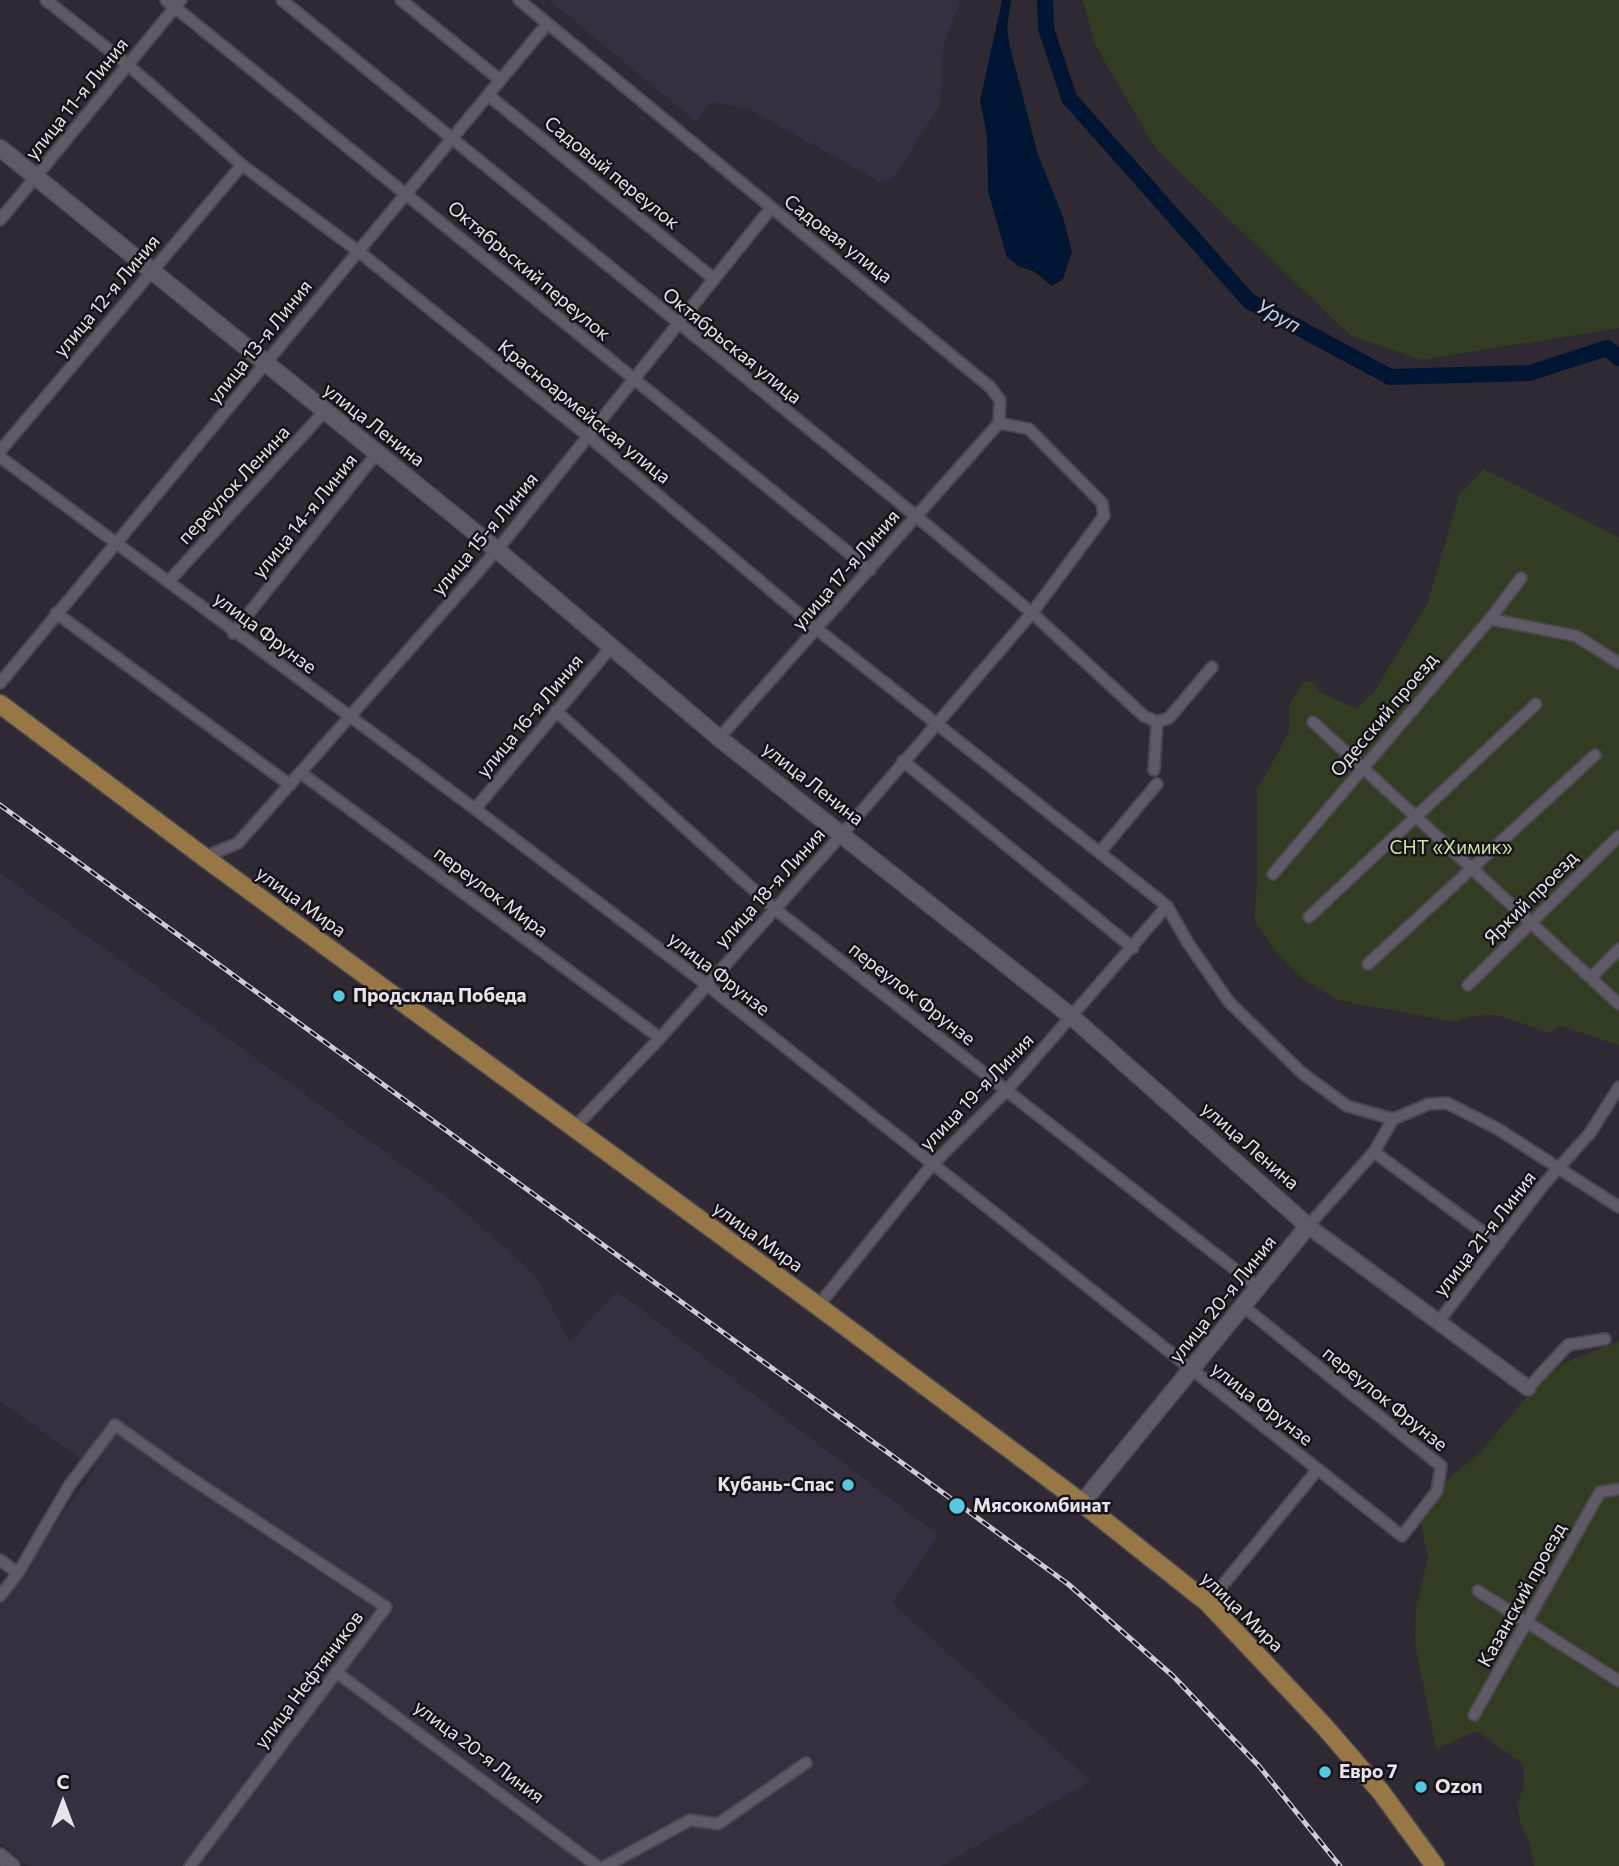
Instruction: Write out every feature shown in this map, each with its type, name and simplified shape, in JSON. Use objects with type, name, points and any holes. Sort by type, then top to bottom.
[{"type":"main road","name":"улица Ленина","points":[[0,148],[497,550],[719,738],[843,833],[1072,1017],[1308,1226]]},
{"type":"main road","name":"улица Мира","points":[[0,704],[204,857],[818,1306],[1082,1503],[1208,1603],[1348,1754],[1435,1866]]},
{"type":"main road","name":"улица 20-я Линия","points":[[1082,1503],[1308,1226]]},
{"type":"street","name":"Красноармейская улица","points":[[46,0],[128,65],[242,165],[358,251],[588,436],[818,630],[937,721],[1167,906],[1188,943],[1228,1002],[1302,1073],[1347,1106],[1393,1119]]},
{"type":"street","name":"Октябрьская улица","points":[[282,0],[916,516],[1032,613],[1144,716],[1157,722]]},
{"type":"street","points":[[401,0],[500,80]]},
{"type":"street","name":"Садовая улица","points":[[519,0],[990,387],[1000,400],[999,423]]},
{"type":"street","name":"улица 11-я Линия","points":[[0,220],[128,65],[174,3]]},
{"type":"street","name":"Октябрьский переулок","points":[[174,3],[633,380],[870,570]]},
{"type":"street","name":"улица 13-я Линия","points":[[0,684],[56,613],[547,24]]},
{"type":"street","name":"Садовый переулок","points":[[488,95],[714,279]]},
{"type":"street","name":"улица 12-я Линия","points":[[0,451],[242,165]]},
{"type":"street","name":"улица 15-я Линия","points":[[204,857],[238,843],[497,550],[771,208]]},
{"type":"street","name":"переулок Ленина","points":[[169,581],[324,412]]},
{"type":"street","name":"улица 18-я Линия","points":[[574,1128],[660,1038],[843,833],[1032,613],[1104,516],[1102,503],[1029,429],[999,423]]},
{"type":"street","name":"улица 17-я Линия","points":[[719,738],[818,630],[999,423]]},
{"type":"street","name":"улица 14-я Линия","points":[[233,633],[377,453]]},
{"type":"street","name":"улица Фрунзе","points":[[0,457],[169,581],[233,633],[475,809],[706,985],[931,1166],[1402,1536]]},
{"type":"street","name":"Одесский проезд","points":[[1273,874],[1490,619],[1521,578]]},
{"type":"street","points":[[56,613],[290,785]]},
{"type":"street","points":[[1490,619],[1576,636],[1619,663]]},
{"type":"street","name":"улица 16-я Линия","points":[[475,809],[612,646]]},
{"type":"street","points":[[1154,770],[1157,722],[1169,718],[1212,667]]},
{"type":"street","points":[[1310,917],[1536,704]]},
{"type":"street","name":"переулок Фрунзе","points":[[556,711],[776,910],[1008,1089],[1259,1289]]},
{"type":"street","points":[[1314,722],[1619,1004]]},
{"type":"street","points":[[1368,964],[1474,870],[1595,755]]},
{"type":"street","points":[[903,761],[1133,948]]},
{"type":"street","name":"переулок Мира","points":[[301,773],[660,1038]]},
{"type":"street","points":[[1100,852],[1157,784]]},
{"type":"street","name":"Яркий проезд","points":[[1468,985],[1619,836]]},
{"type":"street","name":"улица 19-я Линия","points":[[818,1306],[931,1166],[1008,1089],[1167,906]]},
{"type":"street","points":[[1591,978],[1619,949]]},
{"type":"street","points":[[1559,1168],[1590,1133],[1619,1087]]},
{"type":"street","points":[[1393,1119],[1429,1104],[1447,1103],[1498,1129],[1619,1207]]},
{"type":"street","name":"улица 20-я Линия","points":[[1308,1226],[1374,1152],[1393,1119]]},
{"type":"street","points":[[1374,1152],[1499,1244]]},
{"type":"street","name":"улица 21-я Линия","points":[[1439,1321],[1559,1168]]},
{"type":"street","name":"улица Ленина","points":[[1308,1226],[1528,1388],[1568,1345],[1605,1339]]},
{"type":"street","name":"переулок Фрунзе","points":[[1244,1307],[1441,1466],[1437,1492],[1402,1536]]},
{"type":"street","name":"улица Нефтяников","points":[[18,1573],[69,1486],[115,1425],[386,1607],[190,1866]]},
{"type":"street","points":[[1208,1603],[1318,1469]]},
{"type":"street","name":"Казанский проезд","points":[[1475,1715],[1600,1492],[1619,1489]]},
{"type":"street","points":[[0,1560],[18,1573],[0,1596]]},
{"type":"street","points":[[1478,1591],[1619,1681]]},
{"type":"street","name":"улица 20-я Линия","points":[[336,1672],[597,1866]]},
{"type":"street","points":[[606,1866],[690,1820],[718,1824],[806,1763]]},
{"type":"street","points":[[0,1856],[12,1866]]},
{"type":"shaded area","points":[[549,0],[961,0],[943,46],[940,105],[892,180],[878,181],[749,109],[711,102],[696,122]]},
{"type":"shaded area","points":[[0,873],[451,1200],[535,1275],[570,1342],[617,1291],[938,1535],[892,1603],[1091,1781],[941,1866],[28,1866],[0,1843],[0,1601],[95,1469],[0,1401]]},
{"type":"green space","points":[[1083,0],[1619,0],[1619,328],[1421,360],[1351,336],[1156,149],[1095,45]]},
{"type":"green space","name":"СНТ «Химик»","points":[[1484,469],[1619,537],[1619,1045],[1560,1026],[1549,1033],[1497,1015],[1473,1016],[1455,1022],[1337,1000],[1299,976],[1272,947],[1254,920],[1257,790],[1289,732],[1290,704],[1303,682],[1314,682],[1319,691],[1356,709],[1374,692],[1428,602],[1459,495]]},
{"type":"green space","points":[[1619,1341],[1619,1866],[1534,1866],[1529,1840],[1520,1823],[1518,1807],[1524,1784],[1523,1764],[1477,1731],[1436,1749],[1415,1643],[1416,1608],[1428,1558],[1420,1520],[1450,1477],[1480,1453],[1532,1390],[1561,1364]]},
{"type":"water","points":[[1002,0],[1011,0],[1007,28],[1010,47],[1038,155],[1063,217],[1072,252],[1063,279],[1052,286],[1035,272],[1018,266],[1007,257],[988,191],[987,135],[980,101]]},
{"type":"waterway","name":"Уруп","points":[[1045,0],[1046,29],[1069,98],[1249,301],[1390,377],[1530,373],[1607,348],[1619,358]]},
{"type":"railway","points":[[0,805],[1068,1584],[1173,1676],[1259,1766],[1340,1866]]},
{"type":"place","name":"Продсклад Победа","points":[[339,996]]},
{"type":"place","name":"Кубань-Спас","points":[[848,1485]]},
{"type":"place","name":"Мясокомбинат","points":[[957,1506]]},
{"type":"place","name":"Евро 7","points":[[1325,1772]]},
{"type":"place","name":"Ozon","points":[[1421,1787]]}]
